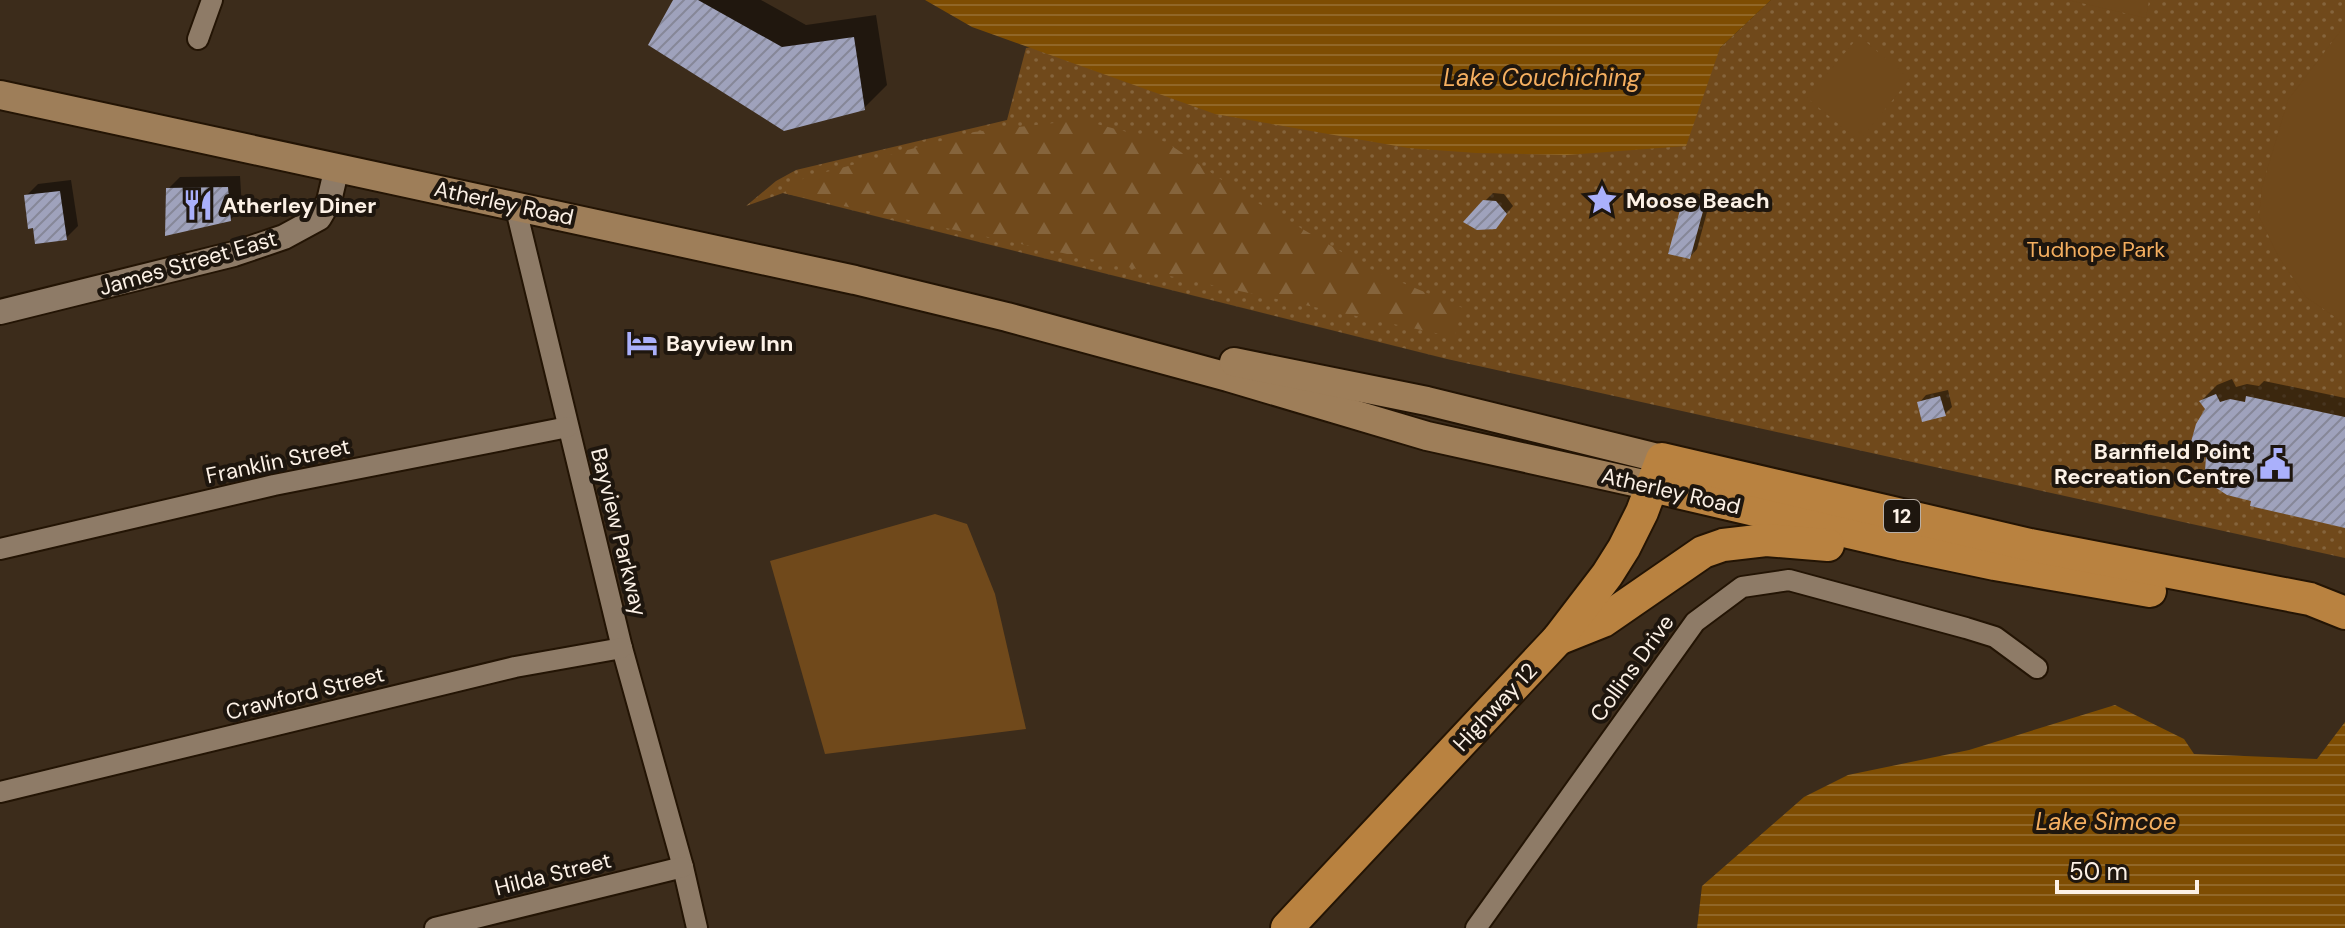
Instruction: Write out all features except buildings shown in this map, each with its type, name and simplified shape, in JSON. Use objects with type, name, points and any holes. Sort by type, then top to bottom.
[{"type":"highway","name":"Atherley Road","points":[[1657,473],[1995,564],[2308,621],[2345,619]]},
{"type":"highway","name":"Atherley Road","points":[[1657,473],[2310,599],[2345,613]]},
{"type":"highway","name":"Highway 12","points":[[1287,928],[1558,639],[1616,561],[1657,473]]},
{"type":"highway","points":[[1558,639],[1603,621],[1681,565],[1723,545],[1792,540],[1995,564]]},
{"type":"main road","name":"Atherley Road","points":[[0,95],[855,280],[1007,317],[1228,377],[1427,436],[1657,473]]},
{"type":"street","points":[[198,39],[212,0]]},
{"type":"street","name":"James Street East","points":[[0,312],[234,254],[284,237],[319,218],[329,201],[337,167]]},
{"type":"street","name":"Bayview Parkway","points":[[515,205],[622,648],[697,928]]},
{"type":"street","name":"Franklin Street","points":[[0,549],[274,485],[568,427]]},
{"type":"street","name":"Collins Drive","points":[[1476,928],[1695,622],[1742,587],[1789,580],[1952,624],[1995,637],[2037,668]]},
{"type":"street","name":"Crawford Street","points":[[0,792],[515,667],[622,648]]},
{"type":"street","name":"Hilda Street","points":[[435,928],[683,867]]},
{"type":"green space","name":"Tudhope Park","points":[[1349,0],[1720,48],[1771,0],[2345,0],[2345,558],[1447,359],[783,193],[746,206],[776,181],[796,170],[1007,120],[1026,48]]},
{"type":"green space","points":[[2068,0],[2149,0],[2146,18]]},
{"type":"green space","points":[[2345,25],[2345,324],[2306,297],[2278,256],[2259,216],[2262,187],[2288,100]]},
{"type":"green space","points":[[1859,36],[1910,79],[1859,141],[1807,98]]},
{"type":"green space","points":[[1081,120],[1166,142],[1241,193],[1374,271],[1463,308],[1454,337],[783,193],[804,178],[974,132]]},
{"type":"green space","points":[[935,514],[967,524],[995,594],[1026,729],[825,754],[770,561]]},
{"type":"water","name":"Lake Couchiching","points":[[925,0],[1771,0],[1720,48],[1686,146],[1567,155],[1408,148],[1215,114],[972,27]]},
{"type":"water","name":"Lake Simcoe","points":[[2115,705],[2184,739],[2194,754],[2317,759],[2345,722],[2345,928],[1697,928],[1702,886],[1804,797],[1848,775],[1969,750]]},
{"type":"place","name":"Moose Beach","points":[[1602,200]]},
{"type":"place","name":"Atherley Diner","points":[[198,205]]},
{"type":"place","name":"Bayview Inn","points":[[642,343]]},
{"type":"place","name":"Barnfield Point Recreation Centre","points":[[2275,464]]}]
